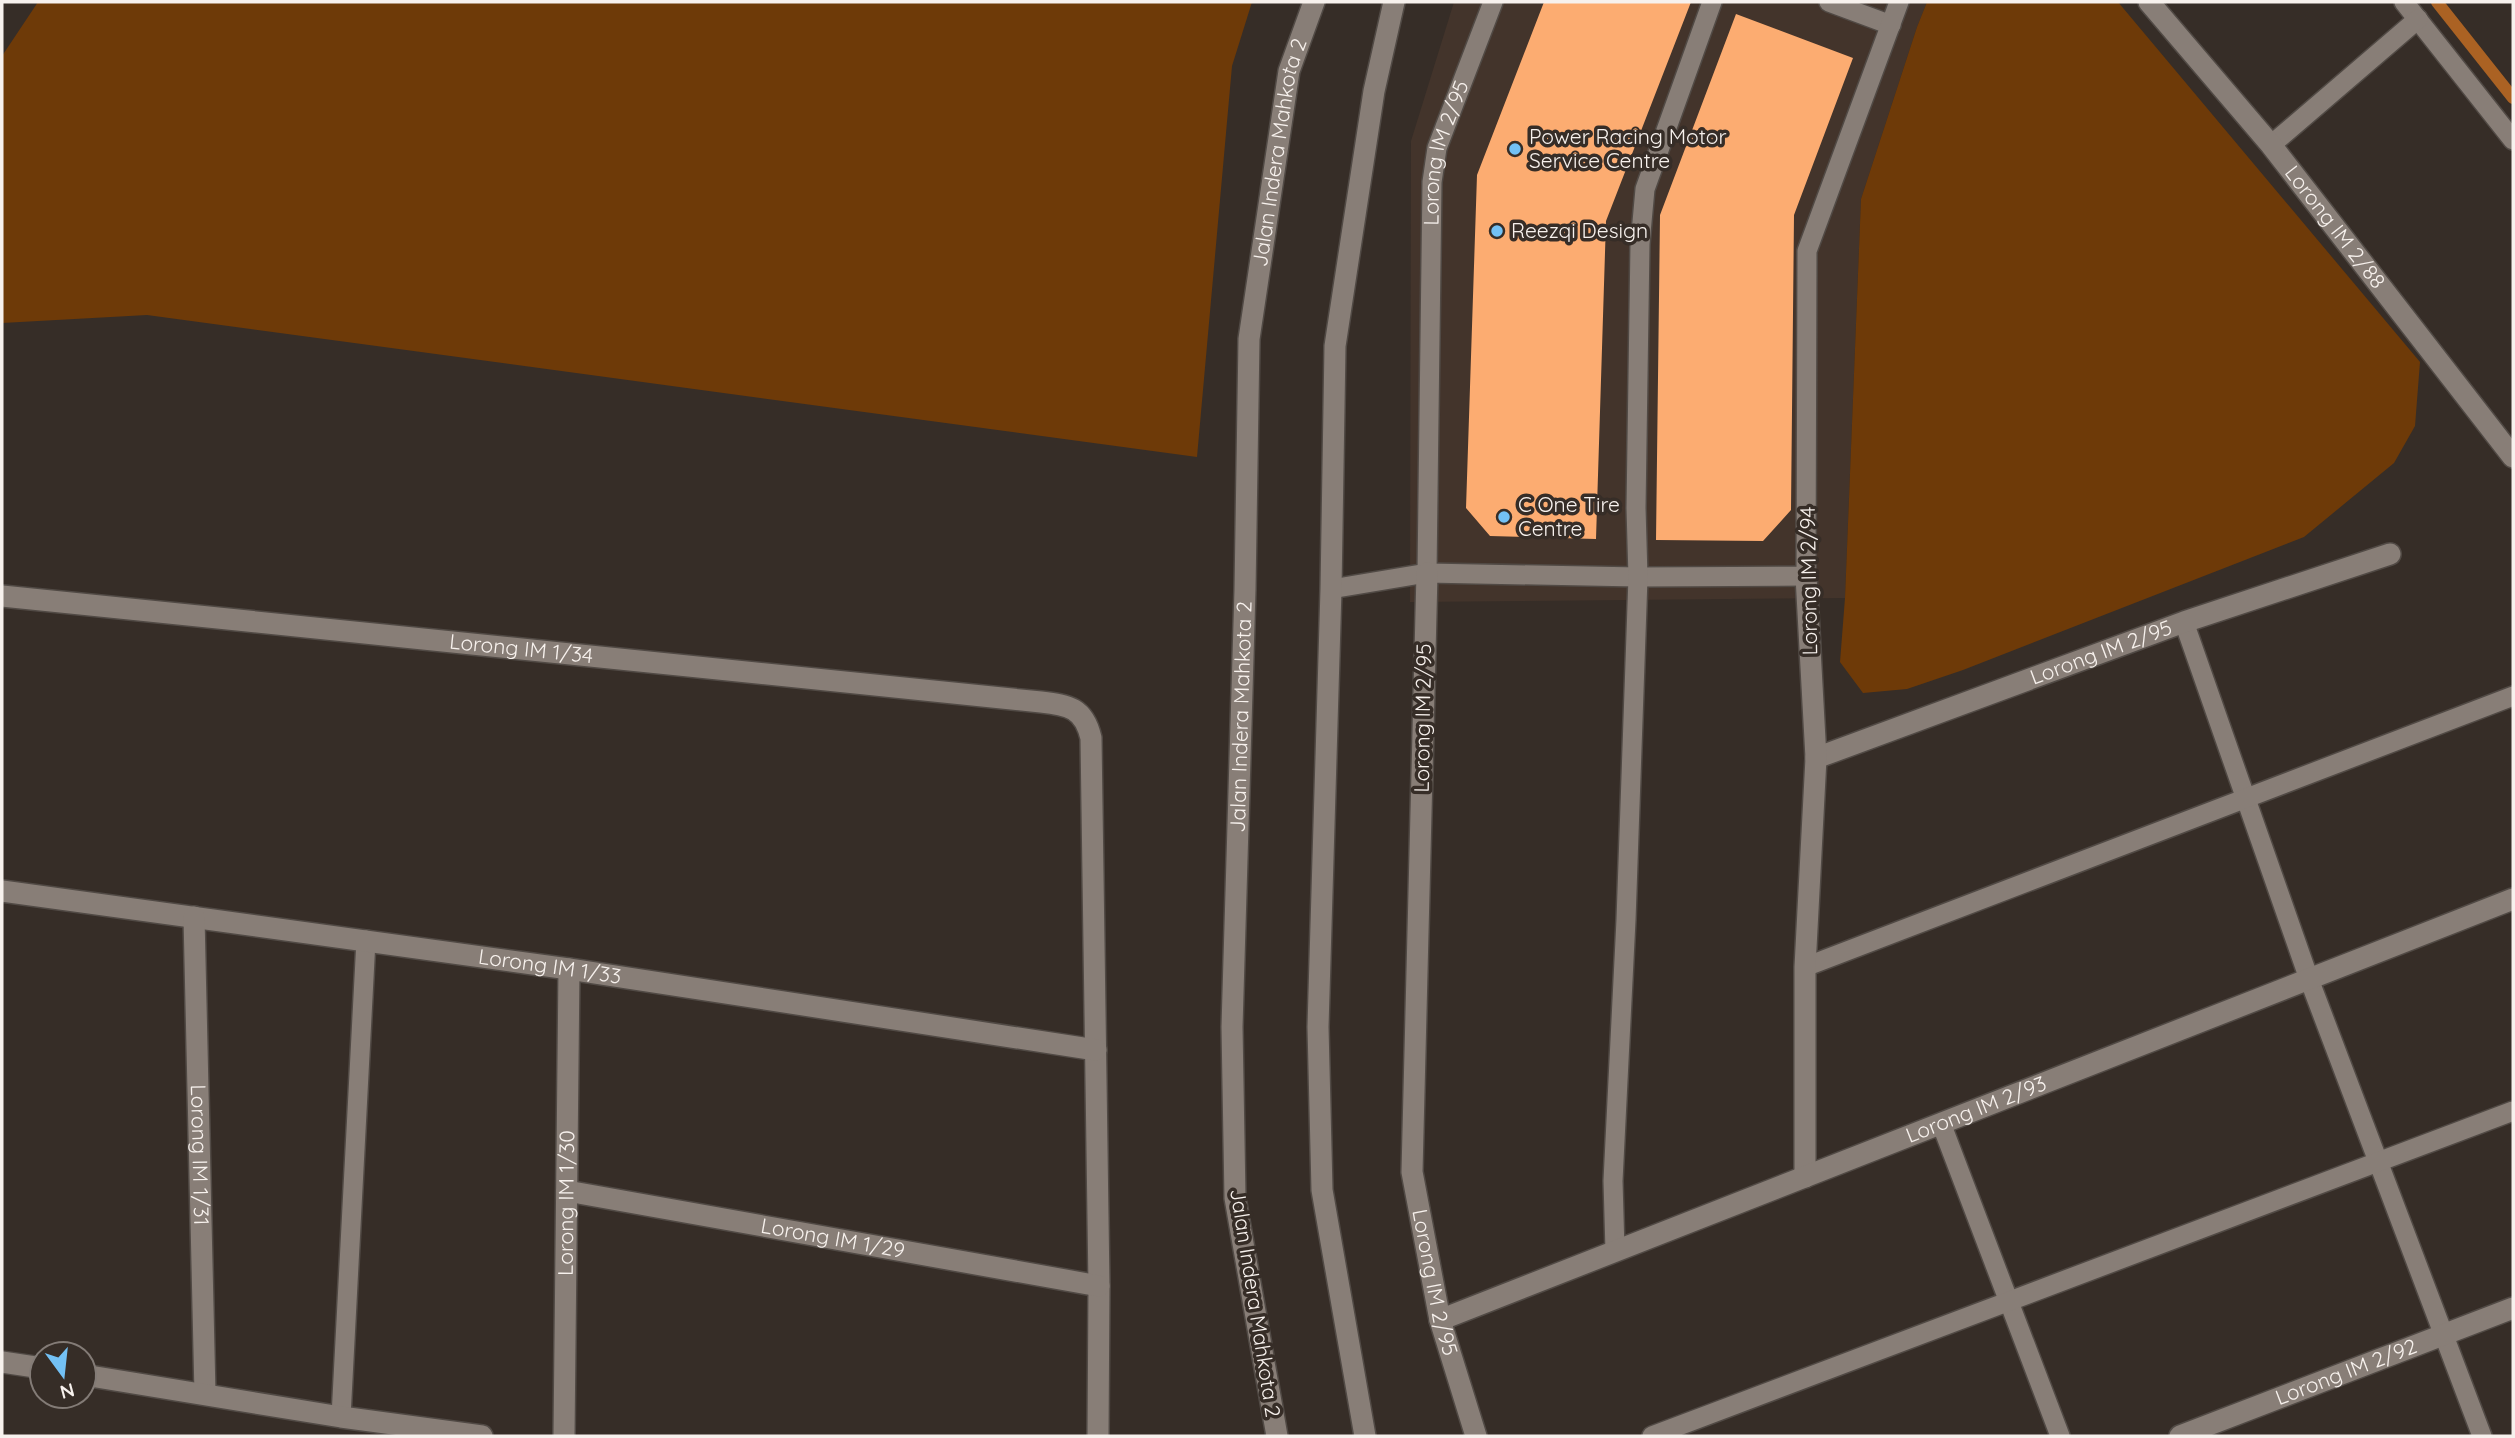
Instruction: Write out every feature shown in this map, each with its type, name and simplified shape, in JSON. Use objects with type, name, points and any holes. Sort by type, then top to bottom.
[{"type":"street","name":"Jalan Indera Mahkota 2","points":[[1277,1436],[1236,1198],[1235,1172],[1232,1027],[1245,590],[1249,339],[1289,71],[1314,2]]},
{"type":"street","points":[[1365,1436],[1322,1190],[1318,1027],[1335,346],[1374,91],[1394,2]]},
{"type":"street","name":"Lorong IM 2/88","points":[[2149,2],[2271,145],[2513,457]]},
{"type":"street","name":"Lorong IM 2/95","points":[[1816,758],[2184,622],[2390,554]]},
{"type":"street","name":"Lorong IM 2/95","points":[[1427,573],[1412,1172],[1440,1320],[1476,1436]]},
{"type":"street","name":"Lorong IM 2/94","points":[[1805,1177],[1805,967],[1816,758],[1806,576]]},
{"type":"street","name":"Lorong IM 1/34","points":[[2,596],[1065,704],[1079,713],[1088,724],[1091,738],[1099,1286],[1098,1436]]},
{"type":"street","name":"Lorong IM 1/33","points":[[2,891],[569,969],[1096,1050]]},
{"type":"street","name":"Lorong IM 2/93","points":[[1440,1320],[2513,899]]},
{"type":"street","name":"Lorong IM 1/31","points":[[194,917],[205,1394]]},
{"type":"street","name":"Lorong IM 1/30","points":[[564,1436],[569,969]]},
{"type":"street","name":"Lorong IM 1/29","points":[[567,1191],[1099,1286]]},
{"type":"street","name":"Lorong IM 2/92","points":[[2180,1436],[2513,1308]]},
{"type":"street","points":[[2,1362],[28,1366]]},
{"type":"street","points":[[98,1377],[341,1417],[482,1436]]},
{"type":"lane","name":"Lorong IM 2/95","points":[[1427,573],[1432,182],[1437,148],[1493,2]]},
{"type":"lane","points":[[1615,1251],[1612,1181],[1626,920],[1638,577],[1636,508],[1640,243],[1645,189],[1712,2]]},
{"type":"lane","points":[[1829,2],[1891,25]]},
{"type":"lane","name":"Lorong IM 2/94","points":[[1806,576],[1807,251],[1899,2]]},
{"type":"lane","points":[[2404,2],[2513,140]]},
{"type":"lane","points":[[2271,145],[2418,19]]},
{"type":"lane","points":[[1331,589],[1427,573],[1638,577],[1806,576]]},
{"type":"lane","points":[[2184,622],[2309,979],[2482,1436]]},
{"type":"lane","points":[[1805,967],[2513,696]]},
{"type":"lane","points":[[341,1417],[366,940]]},
{"type":"lane","points":[[1652,1436],[2513,1111]]},
{"type":"lane","points":[[1941,1123],[2060,1436]]},
{"type":"shaded area","points":[[38,2],[1252,2],[1232,66],[1197,457],[147,315],[2,323],[2,56]]},
{"type":"shaded area","points":[[1454,2],[1927,2],[1861,199],[1845,598],[1410,602],[1411,141]]},
{"type":"shaded area","points":[[1927,2],[2118,2],[2420,362],[2415,426],[2394,463],[2304,537],[1963,670],[1907,689],[1863,693],[1840,662],[1861,199]]},
{"type":"building","points":[[1544,2],[1691,2],[1606,221],[1596,539],[1490,536],[1466,508],[1477,175]]},
{"type":"building","points":[[1736,14],[1853,58],[1794,215],[1791,510],[1763,541],[1656,540],[1660,215]]},
{"type":"waterway","points":[[2437,2],[2513,98]]},
{"type":"place","name":"Power Racing Motor Service Centre","points":[[1515,149]]},
{"type":"place","name":"Reezqi Design","points":[[1497,231]]},
{"type":"place","name":"C One Tire Centre","points":[[1504,517]]}]
